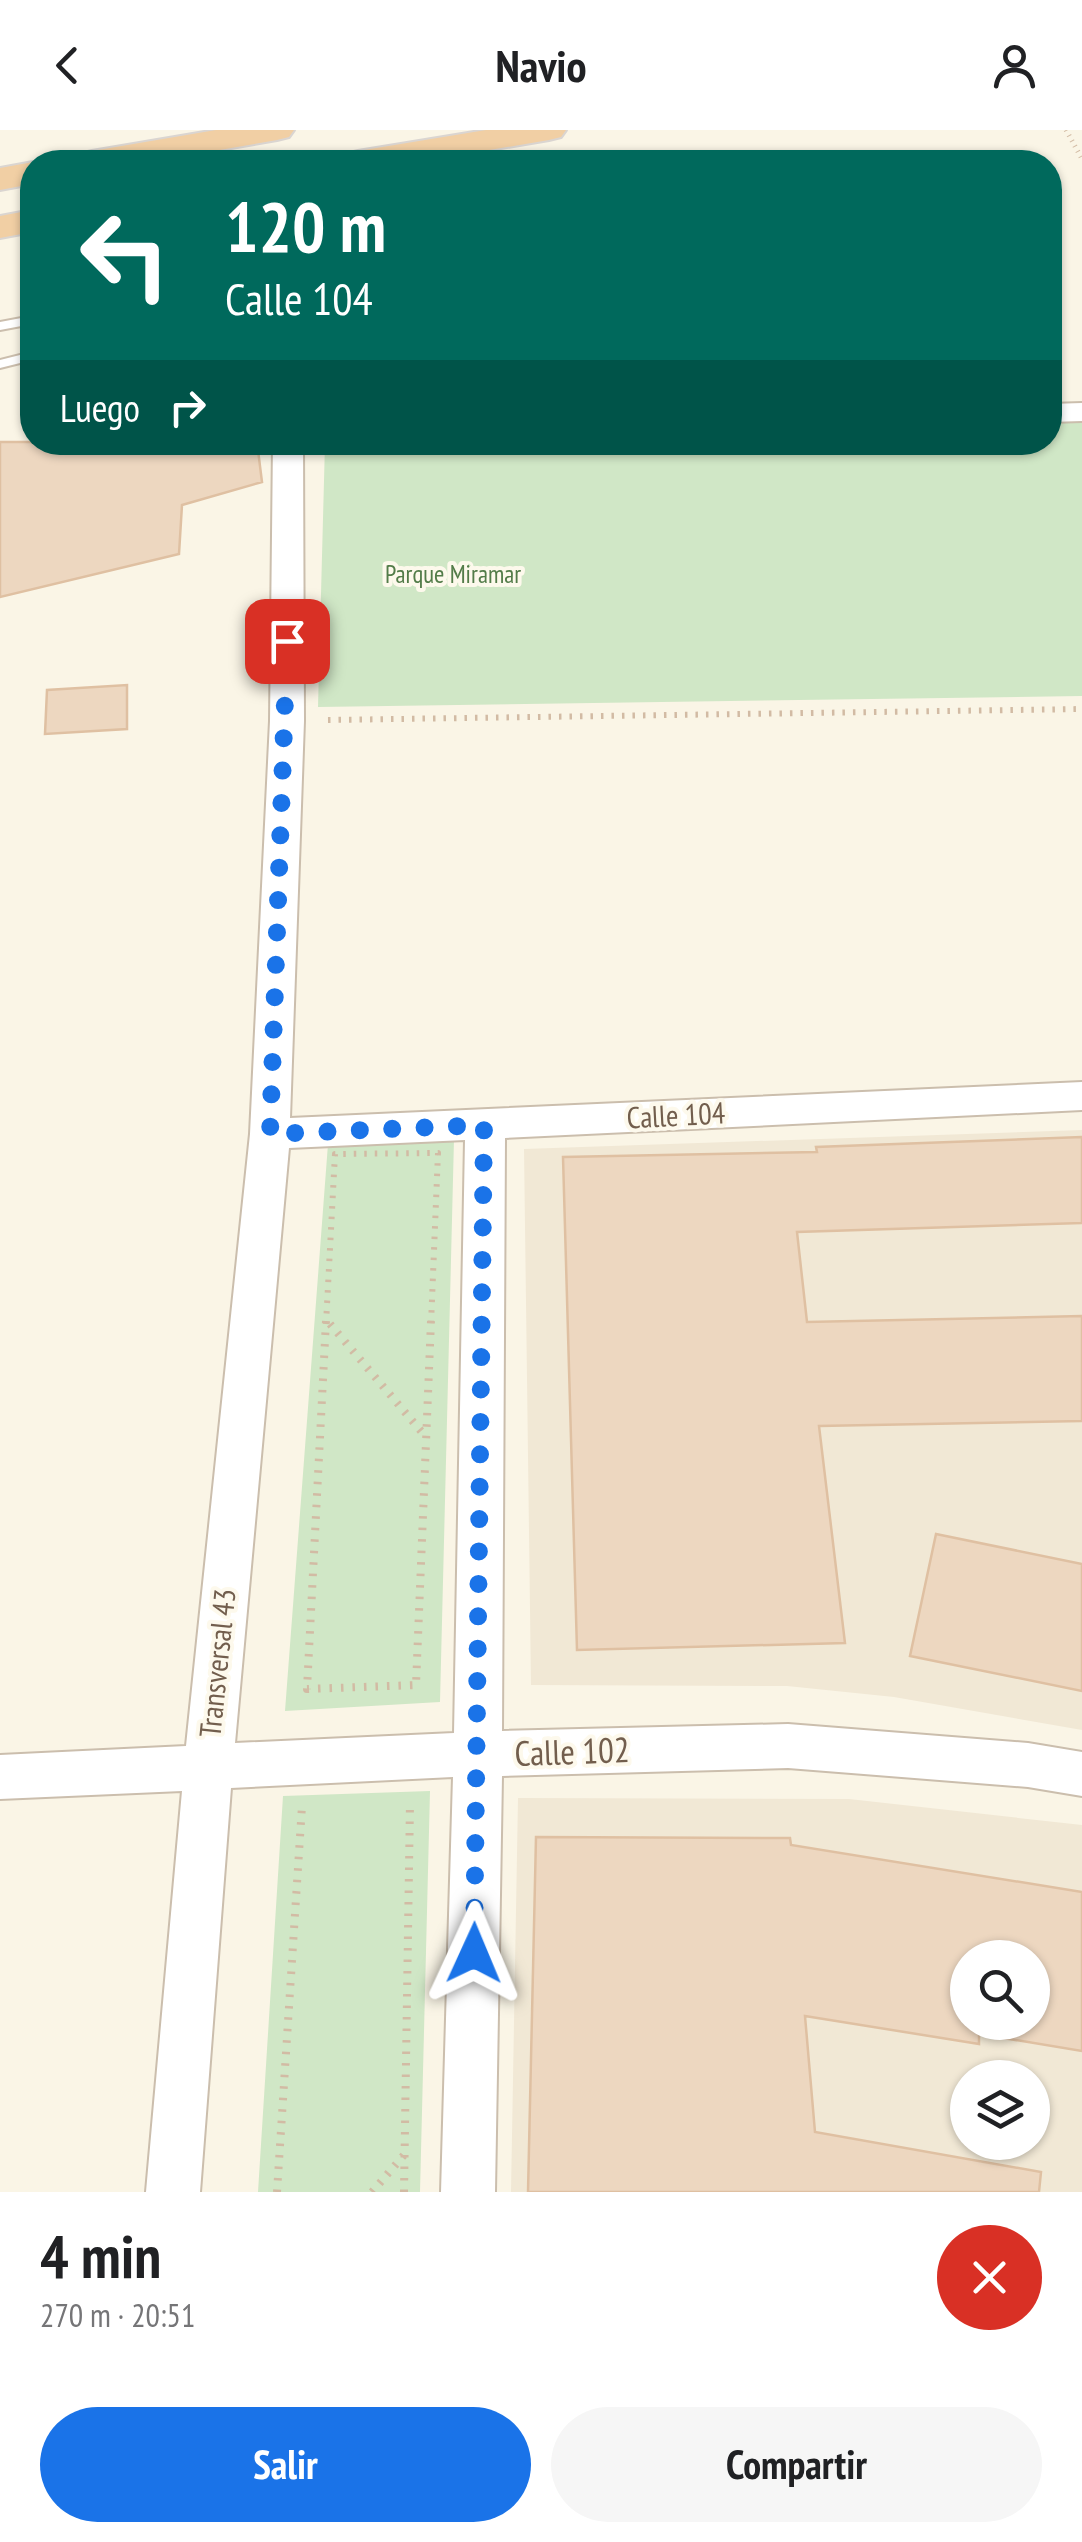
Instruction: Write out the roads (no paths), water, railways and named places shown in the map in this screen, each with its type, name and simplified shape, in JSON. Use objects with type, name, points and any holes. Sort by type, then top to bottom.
[{"type":"highway","points":[[161,150],[277,130]]},
{"type":"highway","points":[[429,150],[541,131]]},
{"type":"street","points":[[464,150],[541,131]]},
{"type":"street","name":"Transversal 43","points":[[174,2192],[208,1768],[270,1134],[286,721],[288,455]]},
{"type":"street","name":"Calle 104","points":[[270,1134],[1082,1096]]},
{"type":"street","points":[[468,2192],[478,1754],[484,1125]]},
{"type":"street","name":"Calle 102","points":[[0,1778],[478,1754],[788,1746],[1028,1765],[1082,1774]]},
{"type":"park label","name":"Parque Miramar","points":[[453,574]]}]
